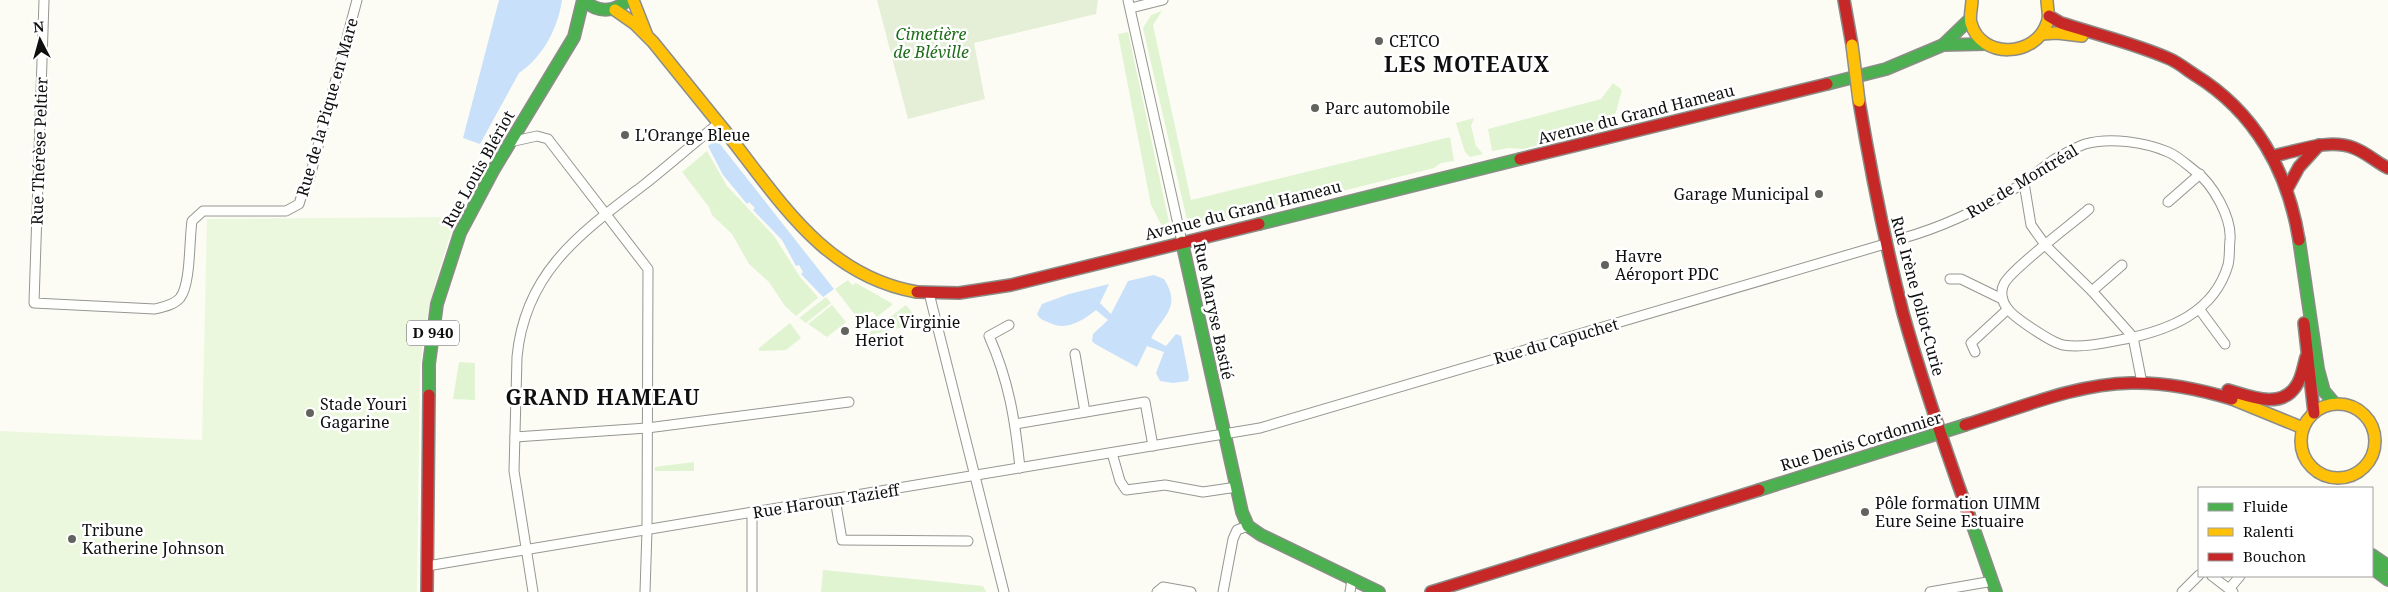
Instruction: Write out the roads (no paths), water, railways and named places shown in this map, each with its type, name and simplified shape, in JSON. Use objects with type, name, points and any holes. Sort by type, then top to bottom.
[{"type":"main road","name":"Rue Louis Blériot","points":[[574,37],[583,0]]},
{"type":"main road","name":"Avenue du Grand Hameau","points":[[583,0],[593,8],[610,10],[647,35],[719,123],[788,214],[823,250],[868,278],[902,289],[928,293],[960,293],[995,288],[1886,69],[1943,45],[1986,44],[1994,49],[2012,52],[2029,46],[2042,34]]},
{"type":"main road","name":"Rue Louis Blériot","points":[[427,566],[428,364],[437,304],[460,233],[510,142],[574,37],[591,21],[628,0]]},
{"type":"main road","name":"Avenue du Grand Hameau","points":[[634,0],[647,35]]},
{"type":"main road","name":"Rue Irène Joliot-Curie","points":[[1844,0],[1859,100],[1886,244],[1910,339],[1940,433],[1994,586]]},
{"type":"main road","points":[[1972,0],[1970,19],[1976,33],[1986,44]]},
{"type":"main road","points":[[2047,0],[2049,16],[2042,34],[2064,33],[2108,39]]},
{"type":"main road","points":[[2049,16],[2108,39],[2170,59],[2200,77],[2239,109],[2259,133],[2273,156],[2295,216],[2318,369],[2324,391],[2335,404]]},
{"type":"main road","name":"Avenue du Grand Hameau","points":[[1943,45],[1970,19]]},
{"type":"main road","points":[[2273,156],[2330,143],[2346,145],[2364,152],[2388,168]]},
{"type":"main road","points":[[2287,190],[2299,167],[2319,145]]},
{"type":"main road","name":"Rue Maryse Bastié","points":[[1182,242],[1224,434],[1248,526]]},
{"type":"main road","points":[[2299,244],[2306,354],[2314,413]]},
{"type":"main road","points":[[2186,387],[2201,384],[2261,398],[2282,399],[2291,393],[2297,385],[2306,354]]},
{"type":"main road","name":"Rue Denis Cordonnier","points":[[1431,592],[1940,433],[2105,385],[2142,383],[2186,387],[2228,397],[2303,428]]},
{"type":"main road","points":[[2318,473],[2334,478],[2351,476],[2363,470],[2375,449],[2374,432],[2362,413],[2350,406],[2335,404],[2320,408],[2303,428],[2302,449],[2307,463],[2318,473],[2325,487]]},
{"type":"main road","points":[[2349,487],[2351,476]]},
{"type":"main road","points":[[1248,526],[1261,536],[1379,592]]},
{"type":"main road","points":[[2373,556],[2388,566]]},
{"type":"main road","name":"D 940","points":[[427,566],[427,592]]},
{"type":"main road","points":[[2373,569],[2388,580]]},
{"type":"street","name":"Rue Thérèse Peltier","points":[[34,303],[44,0]]},
{"type":"street","name":"Rue de la Pique en Mare","points":[[34,303],[155,309],[168,306],[180,298],[183,290],[186,281],[192,221],[203,211],[286,211],[299,204],[304,188],[309,180],[356,0]]},
{"type":"street","points":[[1130,4],[1163,0]]},
{"type":"street","name":"Rue Maryse Bastié","points":[[1130,4],[1182,242]]},
{"type":"street","points":[[533,592],[514,471],[518,340],[526,314],[541,281],[564,251],[606,214],[719,123]]},
{"type":"street","points":[[510,142],[537,136],[548,139],[648,269],[645,592]]},
{"type":"street","name":"Rue de Montréal","points":[[1900,239],[1931,230],[1976,212],[2024,183],[2055,159],[2086,144],[2117,141],[2143,144],[2169,152],[2200,174],[2222,203],[2231,235],[2228,265],[2216,291],[2200,310],[2181,322],[2156,332],[2076,346],[2059,344],[2008,309]]},
{"type":"street","points":[[2168,202],[2200,174]]},
{"type":"street","points":[[2024,183],[2031,225],[2046,246],[2092,291],[2133,337],[2142,383]]},
{"type":"street","points":[[2002,299],[2004,284],[2018,269],[2089,209]]},
{"type":"street","name":"Rue du Capuchet","points":[[1224,434],[1260,428],[1886,244]]},
{"type":"street","points":[[2092,291],[2122,265]]},
{"type":"street","points":[[1950,279],[1961,279],[2002,299],[2008,309],[1971,343],[1976,352]]},
{"type":"street","points":[[928,293],[1004,592]]},
{"type":"street","points":[[2200,310],[2225,344]]},
{"type":"street","points":[[1009,324],[989,336],[1002,364],[1010,393],[1020,468]]},
{"type":"street","points":[[1075,354],[1085,412]]},
{"type":"street","points":[[515,437],[647,428],[849,402]]},
{"type":"street","points":[[1015,424],[1145,402],[1153,446]]},
{"type":"street","name":"Rue Haroun Tazieff","points":[[427,566],[527,551],[1224,434]]},
{"type":"street","points":[[1112,453],[1120,481],[1126,490],[1165,484],[1203,492],[1237,487]]},
{"type":"street","points":[[835,499],[842,540],[968,541]]},
{"type":"street","points":[[752,513],[752,592]]},
{"type":"street","points":[[1222,592],[1233,539],[1237,530],[1248,526]]},
{"type":"street","points":[[2182,592],[2198,576]]},
{"type":"street","points":[[2213,577],[2231,590],[2239,577]]},
{"type":"street","points":[[1350,592],[1352,580]]},
{"type":"street","points":[[1930,592],[1994,586]]},
{"type":"street","points":[[1157,592],[1164,587],[1190,592]]},
{"type":"water","points":[[499,0],[562,0],[557,21],[548,41],[535,59],[519,73],[480,144],[463,138]]},
{"type":"water","points":[[716,139],[834,289],[823,297],[801,274],[803,272],[799,265],[796,266],[782,240],[753,210],[755,208],[749,202],[747,204],[723,175],[708,146]]},
{"type":"water","points":[[1154,275],[1164,279],[1169,289],[1171,304],[1169,311],[1151,338],[1166,346],[1176,334],[1181,336],[1189,377],[1188,381],[1173,383],[1160,381],[1156,373],[1164,352],[1147,346],[1137,367],[1095,344],[1092,341],[1093,334],[1108,320],[1096,310],[1074,324],[1062,326],[1039,318],[1037,314],[1042,304],[1069,294],[1109,284],[1100,303],[1111,314],[1128,281]]},
{"type":"place","name":"CETCO","points":[[1379,41]]},
{"type":"place","name":"Parc automobile","points":[[1315,108]]},
{"type":"place","name":"L'Orange Bleue","points":[[625,135]]},
{"type":"place","name":"Garage Municipal","points":[[1819,194]]},
{"type":"place","name":"Havre Aéroport PDC","points":[[1605,265]]},
{"type":"place","name":"Place Virginie Heriot","points":[[845,331]]},
{"type":"place","name":"Stade Youri Gagarine","points":[[310,413]]},
{"type":"place","name":"Pôle formation UIMM Eure Seine Estuaire","points":[[1865,512]]},
{"type":"place","name":"Tribune Katherine Johnson","points":[[72,539]]},
{"type":"district","name":"LES MOTEAUX","points":[[1467,65]]},
{"type":"district","name":"GRAND HAMEAU","points":[[603,398]]},
{"type":"park label","name":"Cimetière de Bléville","points":[[931,43]]}]
